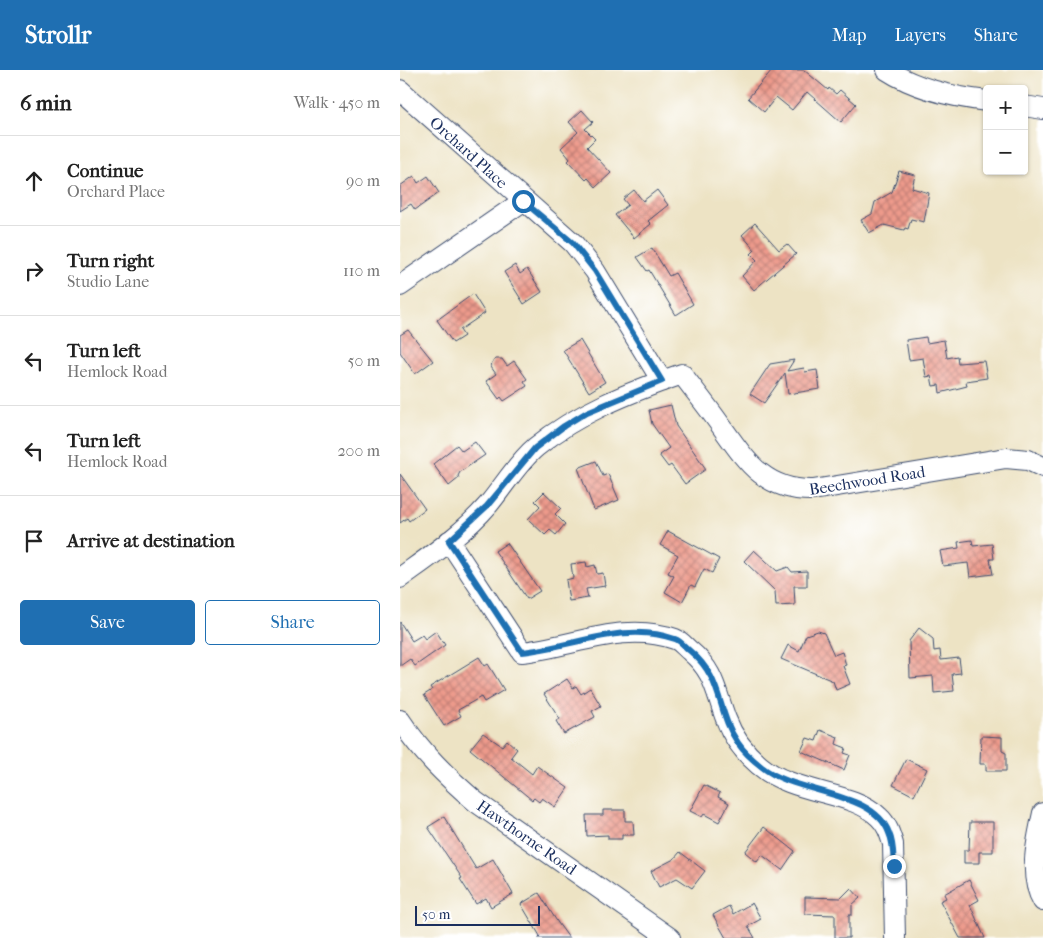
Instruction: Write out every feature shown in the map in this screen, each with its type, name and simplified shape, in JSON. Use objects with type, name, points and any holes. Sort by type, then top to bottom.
[{"type":"street","points":[[887,70],[901,79],[928,89],[983,100]]},
{"type":"street","name":"Orchard Place","points":[[400,90],[523,201],[573,243],[595,271],[662,381]]},
{"type":"street","points":[[1028,106],[1043,108]]},
{"type":"street","points":[[400,286],[523,201]]},
{"type":"street","name":"Beechwood Road","points":[[662,381],[682,374],[749,465],[764,477],[783,487],[813,490],[1006,458],[1028,460],[1043,466]]},
{"type":"street","points":[[400,578],[449,541],[487,506],[535,448],[564,426],[587,412],[662,381]]},
{"type":"street","points":[[449,541],[522,652],[603,636],[630,633],[655,633],[678,640],[702,660],[714,679],[726,719],[738,743],[750,757],[776,777],[800,787],[852,801],[870,809],[881,818],[889,831],[893,844],[895,938]]},
{"type":"street","name":"Hawthorne Road","points":[[400,720],[424,752],[447,777],[476,802],[670,938]]},
{"type":"street","points":[[1043,813],[1035,865],[1037,892],[1043,901]]},
{"type":"building","points":[[772,70],[804,70],[828,90],[829,88],[836,94],[840,90],[856,104],[841,122],[807,92],[792,110],[776,97],[764,112],[748,98]]},
{"type":"building","points":[[582,110],[593,122],[585,129],[595,139],[587,147],[611,173],[596,187],[588,178],[586,180],[568,161],[570,159],[561,148],[578,132],[569,122]]},
{"type":"building","points":[[899,171],[915,175],[912,188],[929,193],[924,222],[911,219],[908,229],[905,228],[904,230],[884,225],[869,233],[861,220],[872,214],[875,202],[892,192]]},
{"type":"building","points":[[414,176],[418,183],[428,176],[439,193],[415,210],[411,204],[400,211],[400,186]]},
{"type":"building","points":[[634,190],[643,201],[657,190],[668,205],[648,221],[651,224],[634,238],[615,215],[628,205],[623,199]]},
{"type":"building","points":[[755,223],[779,250],[787,244],[796,254],[754,290],[742,276],[757,260],[751,254],[755,250],[742,235]]},
{"type":"building","points":[[652,248],[669,276],[675,273],[693,304],[676,315],[649,270],[647,271],[637,257]]},
{"type":"building","points":[[515,265],[520,274],[527,269],[542,292],[524,304],[504,272]]},
{"type":"building","points":[[473,294],[485,313],[460,330],[464,336],[453,343],[437,320]]},
{"type":"building","points":[[408,330],[433,361],[415,374],[400,352],[400,335]]},
{"type":"building","points":[[926,337],[927,343],[944,340],[947,358],[957,356],[958,363],[984,361],[987,378],[966,381],[967,386],[940,393],[939,385],[933,386],[931,376],[926,377],[923,358],[909,360],[906,340]]},
{"type":"building","points":[[580,340],[605,382],[589,392],[563,350]]},
{"type":"building","points":[[496,359],[502,359],[507,366],[514,361],[527,379],[524,381],[527,386],[504,401],[501,397],[499,399],[486,381],[496,374],[491,367],[492,362]]},
{"type":"building","points":[[794,360],[787,371],[804,368],[805,372],[817,370],[820,389],[788,394],[785,373],[764,403],[750,394],[770,364]]},
{"type":"building","points":[[671,405],[676,426],[706,469],[685,484],[671,465],[668,467],[659,455],[669,448],[652,424],[649,410]]},
{"type":"building","points":[[475,442],[485,455],[460,472],[459,478],[449,486],[433,464],[457,445],[462,451]]},
{"type":"building","points":[[596,461],[603,476],[608,474],[619,500],[594,510],[578,468]]},
{"type":"building","points":[[400,474],[425,509],[409,521],[407,518],[400,523]]},
{"type":"building","points":[[544,492],[561,508],[555,514],[565,524],[556,535],[550,530],[545,535],[528,519],[540,506],[535,501]]},
{"type":"building","points":[[668,531],[719,559],[712,573],[704,569],[695,587],[691,585],[682,602],[665,592],[674,576],[668,573],[678,555],[660,545]]},
{"type":"building","points":[[972,540],[973,546],[992,544],[994,559],[990,559],[993,574],[970,577],[968,563],[943,566],[940,551],[959,548],[958,542]]},
{"type":"building","points":[[507,543],[540,591],[527,599],[495,551]]},
{"type":"building","points":[[754,550],[777,571],[788,567],[792,572],[807,571],[807,586],[794,586],[795,605],[776,606],[775,591],[744,561]]},
{"type":"building","points":[[586,562],[587,567],[595,565],[597,574],[603,573],[605,586],[586,589],[588,598],[569,601],[566,580],[573,578],[571,564]]},
{"type":"building","points":[[400,622],[412,641],[422,635],[425,639],[436,631],[445,645],[415,666],[410,659],[400,666]]},
{"type":"building","points":[[919,628],[933,639],[934,651],[940,650],[941,660],[959,658],[961,673],[952,674],[954,691],[934,693],[933,676],[910,678],[909,641]]},
{"type":"building","points":[[818,631],[824,633],[834,655],[842,652],[846,665],[843,666],[850,684],[836,690],[833,681],[781,659],[788,645],[799,651],[806,635]]},
{"type":"building","points":[[479,657],[485,666],[488,664],[504,690],[484,702],[481,697],[458,710],[461,716],[444,726],[424,695],[432,690],[430,687]]},
{"type":"building","points":[[567,679],[573,688],[576,686],[581,694],[590,688],[601,706],[592,711],[595,717],[564,734],[556,721],[560,719],[544,694]]},
{"type":"building","points":[[820,730],[838,737],[836,744],[846,748],[844,753],[850,755],[844,770],[801,751],[807,738],[816,741]]},
{"type":"building","points":[[483,733],[502,746],[507,740],[517,749],[511,757],[532,774],[537,766],[568,788],[555,807],[542,798],[539,802],[534,798],[532,800],[470,749]]},
{"type":"building","points":[[981,736],[1002,737],[1002,751],[1006,753],[1006,771],[986,771],[986,764],[980,764]]},
{"type":"building","points":[[906,759],[927,769],[914,796],[893,785]]},
{"type":"building","points":[[704,785],[720,793],[718,797],[729,803],[719,822],[704,814],[702,817],[690,811]]},
{"type":"building","points":[[603,810],[625,810],[625,821],[633,821],[634,835],[622,835],[622,839],[608,839],[608,835],[587,836],[586,815],[603,815]]},
{"type":"building","points":[[444,817],[476,869],[493,859],[513,894],[491,907],[486,898],[476,904],[460,879],[462,878],[428,827]]},
{"type":"building","points":[[970,822],[993,822],[993,852],[979,852],[979,863],[964,863],[964,850],[969,850]]},
{"type":"building","points":[[764,827],[795,851],[782,870],[762,855],[757,862],[745,852]]},
{"type":"building","points":[[680,852],[705,871],[692,888],[677,878],[659,887],[651,871],[674,859]]},
{"type":"building","points":[[969,880],[979,900],[970,905],[985,938],[960,938],[940,901],[946,898],[944,894]]},
{"type":"building","points":[[851,888],[860,898],[852,905],[852,915],[849,915],[849,938],[835,938],[835,915],[805,914],[805,897],[841,898]]},
{"type":"building","points":[[539,893],[569,938],[538,938],[540,936],[521,904]]},
{"type":"building","points":[[752,903],[761,919],[748,926],[755,938],[726,938],[713,915],[729,906],[733,914]]},
{"type":"route","points":[[523,201],[573,243],[595,271],[662,381],[587,412],[564,426],[535,448],[514,471],[487,506],[449,541],[522,652],[603,636],[630,633],[655,633],[678,640],[702,660],[714,679],[726,719],[738,743],[750,757],[776,777],[800,787],[852,801],[870,809],[881,818],[889,831],[893,844],[894,866]]}]
